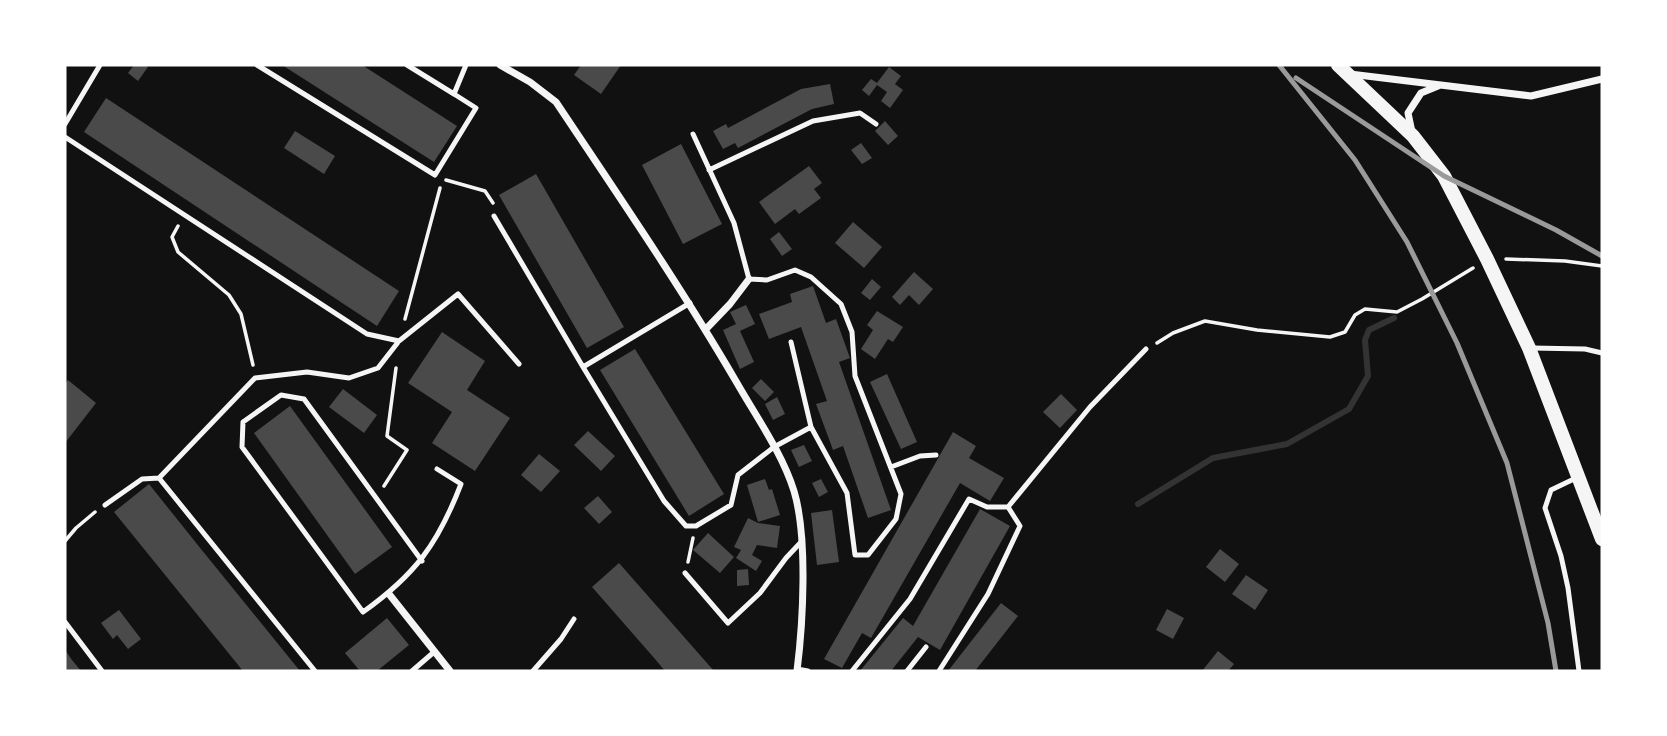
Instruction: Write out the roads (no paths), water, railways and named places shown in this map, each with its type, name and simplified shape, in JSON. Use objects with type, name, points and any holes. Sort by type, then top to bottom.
[{"type":"main road","points":[[1342,69],[1413,136],[1444,176],[1529,348],[1602,539]]},
{"type":"street","points":[[500,65],[530,82],[555,102],[690,303],[774,447],[794,492],[802,541],[802,600],[797,670]]},
{"type":"street","points":[[1342,69],[1440,86],[1531,96],[1602,79]]},
{"type":"street","points":[[1413,136],[1409,113],[1421,93],[1440,86]]},
{"type":"street","points":[[706,329],[749,279]]},
{"type":"street","points":[[389,594],[450,671]]},
{"type":"lane","points":[[65,124],[100,65]]},
{"type":"lane","points":[[257,65],[435,175],[476,108],[407,65]]},
{"type":"lane","points":[[454,94],[466,65]]},
{"type":"lane","points":[[709,170],[813,121],[860,113],[876,124]]},
{"type":"lane","points":[[693,135],[734,222],[749,279],[767,280],[795,270],[811,277],[841,304],[852,332],[855,376],[901,494],[895,519],[868,555],[855,555],[847,493],[811,427],[791,342]]},
{"type":"lane","points":[[65,137],[367,334],[399,341]]},
{"type":"lane","points":[[494,216],[664,500],[686,526],[696,526],[731,505],[738,475],[774,447],[811,427]]},
{"type":"lane","points":[[105,505],[142,479],[159,478],[255,378],[307,372],[349,378],[378,368],[399,341],[458,294],[519,364]]},
{"type":"lane","points":[[583,367],[690,303]]},
{"type":"lane","points":[[1529,348],[1585,349],[1602,353]]},
{"type":"lane","points":[[1008,508],[1090,407],[1146,349]]},
{"type":"lane","points":[[422,561],[304,400],[281,395],[243,422],[242,447],[363,612],[389,594],[422,561],[447,520],[461,484],[437,469]]},
{"type":"lane","points":[[891,467],[920,456],[936,455]]},
{"type":"lane","points":[[1578,477],[1551,490],[1545,508],[1568,587],[1579,671]]},
{"type":"lane","points":[[159,478],[315,671]]},
{"type":"lane","points":[[852,671],[910,599],[969,499],[987,507],[1008,508]]},
{"type":"lane","points":[[939,671],[988,594],[1020,526],[1008,508]]},
{"type":"lane","points":[[685,573],[728,623],[760,593],[802,541]]},
{"type":"lane","points":[[533,671],[561,639],[574,619]]},
{"type":"lane","points":[[65,622],[102,671]]},
{"type":"lane","points":[[907,671],[926,647]]},
{"type":"lane","points":[[412,671],[434,652]]},
{"type":"lane","points":[[797,670],[808,671]]},
{"type":"waterway","points":[[1138,504],[1213,458],[1287,444],[1349,409],[1368,376],[1365,340],[1369,330],[1394,318]]},
{"type":"railway","points":[[1279,65],[1355,160],[1407,242],[1457,343],[1507,463],[1548,623],[1556,671]]},
{"type":"railway","points":[[1296,78],[1444,176],[1556,230],[1602,256]]}]
